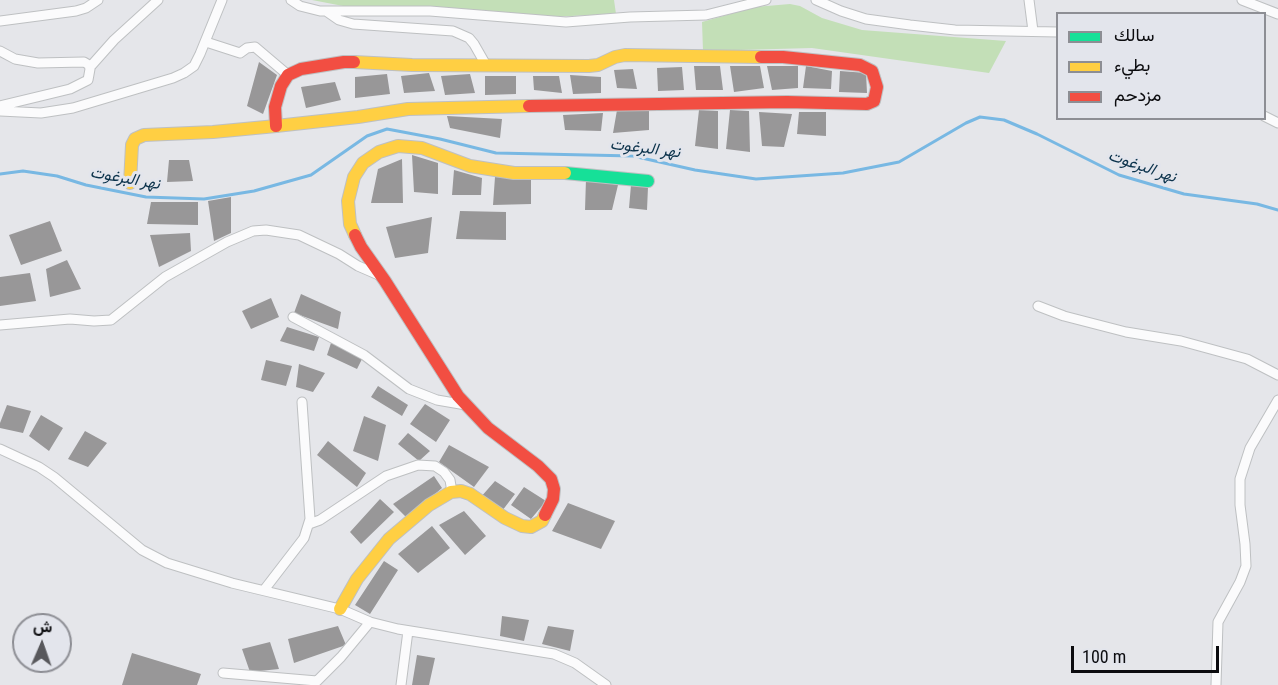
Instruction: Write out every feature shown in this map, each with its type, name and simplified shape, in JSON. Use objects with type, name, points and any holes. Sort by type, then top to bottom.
[{"type":"street","points":[[0,21],[76,11],[98,0]]},
{"type":"street","points":[[0,106],[70,89],[88,80],[90,67],[114,40],[158,0]]},
{"type":"street","points":[[0,111],[41,113],[73,108],[173,78],[194,66],[222,0]]},
{"type":"street","points":[[291,0],[300,6],[326,11],[430,11],[566,22],[706,15],[766,0]]},
{"type":"street","points":[[816,0],[866,19],[955,30],[1056,32]]},
{"type":"street","points":[[1029,0],[1033,32]]},
{"type":"street","points":[[1242,0],[1278,14]]},
{"type":"street","points":[[326,11],[339,20],[353,24],[453,31],[469,38],[486,65]]},
{"type":"street","points":[[206,42],[240,53],[247,48],[255,47],[288,75]]},
{"type":"street","points":[[0,51],[25,61],[47,63],[79,61],[87,63],[90,67]]},
{"type":"street","points":[[130,183],[132,145],[139,136],[213,132],[276,126],[358,117],[408,109],[444,107],[764,102],[867,104],[874,101],[878,87],[872,71],[860,65],[783,57],[625,55],[593,66],[344,62],[301,69],[288,75],[281,86],[274,107],[276,126]]},
{"type":"street","points":[[340,609],[357,579],[389,539],[429,505],[452,492],[461,491],[470,494],[505,518],[522,526],[531,527],[542,521],[553,499],[554,489],[551,479],[538,466],[488,428],[458,396],[361,247],[350,224],[348,201],[354,177],[363,163],[379,152],[398,146],[422,148],[470,166],[514,173],[574,172],[648,181]]},
{"type":"street","points":[[0,325],[70,319],[111,320],[165,277],[227,242],[253,231],[266,230],[298,235],[382,276]]},
{"type":"street","points":[[1038,306],[1064,316],[1126,332],[1181,341],[1247,359],[1278,375]]},
{"type":"street","points":[[294,317],[364,355],[409,389],[437,400],[466,405]]},
{"type":"street","points":[[1216,685],[1218,622],[1246,566],[1240,479],[1250,448],[1278,400]]},
{"type":"street","points":[[264,590],[299,546],[309,524],[310,502],[302,402]]},
{"type":"street","points":[[0,449],[39,466],[132,543],[152,556],[191,571],[340,609],[370,622],[408,631],[554,654],[575,663],[598,677],[606,685]]},
{"type":"street","points":[[309,524],[320,520],[386,476],[418,465],[435,466],[444,472],[450,480],[452,492]]},
{"type":"street","points":[[223,673],[317,681],[341,657],[370,622]]},
{"type":"street","points":[[401,685],[408,631]]},
{"type":"green space","points":[[312,0],[614,0],[616,14],[548,17],[439,7],[343,6]]},
{"type":"green space","points":[[790,4],[800,6],[822,18],[862,30],[1006,41],[989,73],[812,48],[703,51],[702,22],[755,7]]},
{"type":"building","points":[[259,62],[277,75],[263,114],[247,106]]},
{"type":"building","points":[[694,66],[720,66],[723,90],[696,90]]},
{"type":"building","points":[[730,66],[760,66],[764,88],[734,92]]},
{"type":"building","points":[[767,66],[798,66],[798,88],[772,90]]},
{"type":"building","points":[[806,66],[832,71],[831,89],[803,88]]},
{"type":"building","points":[[682,67],[684,90],[658,91],[657,68]]},
{"type":"building","points":[[633,69],[637,89],[617,88],[614,70]]},
{"type":"building","points":[[840,71],[866,73],[867,93],[839,92]]},
{"type":"building","points":[[429,73],[435,91],[404,93],[401,76]]},
{"type":"building","points":[[387,74],[390,94],[355,98],[355,77]]},
{"type":"building","points":[[470,74],[475,93],[445,95],[441,76]]},
{"type":"building","points":[[570,75],[601,77],[601,93],[573,94]]},
{"type":"building","points":[[485,76],[516,76],[516,94],[485,95]]},
{"type":"building","points":[[533,76],[559,76],[562,93],[534,90]]},
{"type":"building","points":[[335,82],[341,100],[306,108],[301,87]]},
{"type":"building","points":[[617,110],[649,111],[649,130],[613,133]]},
{"type":"building","points":[[699,110],[718,111],[718,149],[695,146]]},
{"type":"building","points":[[730,110],[749,111],[750,152],[726,149]]},
{"type":"building","points":[[759,112],[792,114],[784,147],[762,146]]},
{"type":"building","points":[[799,112],[826,112],[826,136],[797,134]]},
{"type":"building","points":[[603,113],[601,131],[565,130],[563,115]]},
{"type":"building","points":[[447,116],[502,119],[500,138],[450,128]]},
{"type":"building","points":[[412,155],[438,163],[438,194],[414,192]]},
{"type":"building","points":[[402,159],[403,203],[371,203],[378,169]]},
{"type":"building","points":[[169,160],[189,160],[193,181],[167,182]]},
{"type":"building","points":[[454,170],[482,178],[481,195],[452,195]]},
{"type":"building","points":[[495,177],[531,179],[531,204],[493,205]]},
{"type":"building","points":[[586,179],[618,185],[612,210],[585,210]]},
{"type":"building","points":[[631,185],[648,187],[647,210],[629,208]]},
{"type":"building","points":[[231,197],[231,233],[214,241],[208,201]]},
{"type":"building","points":[[151,202],[198,202],[198,225],[147,224]]},
{"type":"building","points":[[460,211],[506,212],[506,240],[456,239]]},
{"type":"building","points":[[432,217],[428,253],[395,258],[386,227]]},
{"type":"building","points":[[50,221],[62,251],[21,265],[9,235]]},
{"type":"building","points":[[190,233],[191,251],[159,267],[150,235]]},
{"type":"building","points":[[67,260],[81,289],[50,297],[46,269]]},
{"type":"building","points":[[30,273],[36,301],[0,306],[0,277]]},
{"type":"building","points":[[301,294],[341,312],[338,329],[294,313]]},
{"type":"building","points":[[271,298],[279,317],[251,329],[242,311]]},
{"type":"building","points":[[287,327],[319,337],[314,351],[280,341]]},
{"type":"building","points":[[331,343],[363,357],[357,369],[327,355]]},
{"type":"building","points":[[266,360],[292,366],[286,386],[261,380]]},
{"type":"building","points":[[299,364],[325,373],[313,392],[296,387]]},
{"type":"building","points":[[378,386],[408,405],[402,416],[371,397]]},
{"type":"building","points":[[425,404],[450,420],[436,442],[410,424]]},
{"type":"building","points":[[7,405],[31,411],[23,433],[0,428]]},
{"type":"building","points":[[41,415],[63,428],[49,451],[29,436]]},
{"type":"building","points":[[364,416],[386,425],[378,461],[353,451]]},
{"type":"building","points":[[85,431],[107,443],[88,467],[68,459]]},
{"type":"building","points":[[408,433],[430,451],[419,461],[398,444]]},
{"type":"building","points":[[328,441],[366,473],[357,487],[317,455]]},
{"type":"building","points":[[449,445],[489,467],[474,487],[439,462]]},
{"type":"building","points":[[434,476],[442,488],[407,518],[393,504]]},
{"type":"building","points":[[495,481],[515,494],[502,511],[480,498]]},
{"type":"building","points":[[524,487],[546,501],[531,519],[511,505]]},
{"type":"building","points":[[380,499],[394,512],[361,544],[350,532]]},
{"type":"building","points":[[568,503],[615,521],[601,549],[552,531]]},
{"type":"building","points":[[464,511],[486,536],[465,555],[439,525]]},
{"type":"building","points":[[432,526],[450,548],[418,573],[398,554]]},
{"type":"building","points":[[384,561],[398,570],[370,614],[355,605]]},
{"type":"building","points":[[502,616],[529,620],[524,641],[500,636]]},
{"type":"building","points":[[338,626],[346,645],[294,663],[288,639]]},
{"type":"building","points":[[548,626],[574,630],[570,651],[542,644]]},
{"type":"building","points":[[270,642],[279,669],[250,672],[242,649]]},
{"type":"building","points":[[132,653],[201,674],[197,685],[122,685]]},
{"type":"building","points":[[417,655],[435,658],[429,685],[412,685]]},
{"type":"waterway","name":"نهر البرغوت","points":[[0,174],[23,171],[57,176],[86,185],[146,197],[204,199],[254,191],[311,175],[367,136],[387,129],[496,153],[633,156],[695,170],[756,179],[843,173],[899,162],[980,117],[1004,120],[1119,175],[1184,194],[1257,204],[1278,210]]},
{"type":"traffic: fast","points":[[565,173],[648,181]]},
{"type":"traffic: slow","points":[[354,62],[412,65],[589,66],[625,55],[761,57]]},
{"type":"traffic: slow","points":[[130,183],[132,145],[135,139],[144,135],[276,126],[408,109],[529,106]]},
{"type":"traffic: slow","points":[[355,235],[350,224],[348,201],[354,177],[363,163],[379,152],[398,146],[422,148],[470,166],[514,173],[565,173]]},
{"type":"traffic: slow","points":[[340,609],[357,579],[389,539],[429,505],[451,492],[461,491],[470,494],[505,518],[522,526],[531,527],[542,521],[545,515]]},
{"type":"traffic: jam","points":[[529,106],[787,102],[867,104],[874,101],[877,87],[872,71],[860,65],[761,57]]},
{"type":"traffic: jam","points":[[276,126],[275,107],[281,86],[288,75],[301,69],[354,62]]},
{"type":"traffic: jam","points":[[355,235],[458,396],[488,428],[538,466],[551,479],[554,489],[553,499],[545,515]]}]
